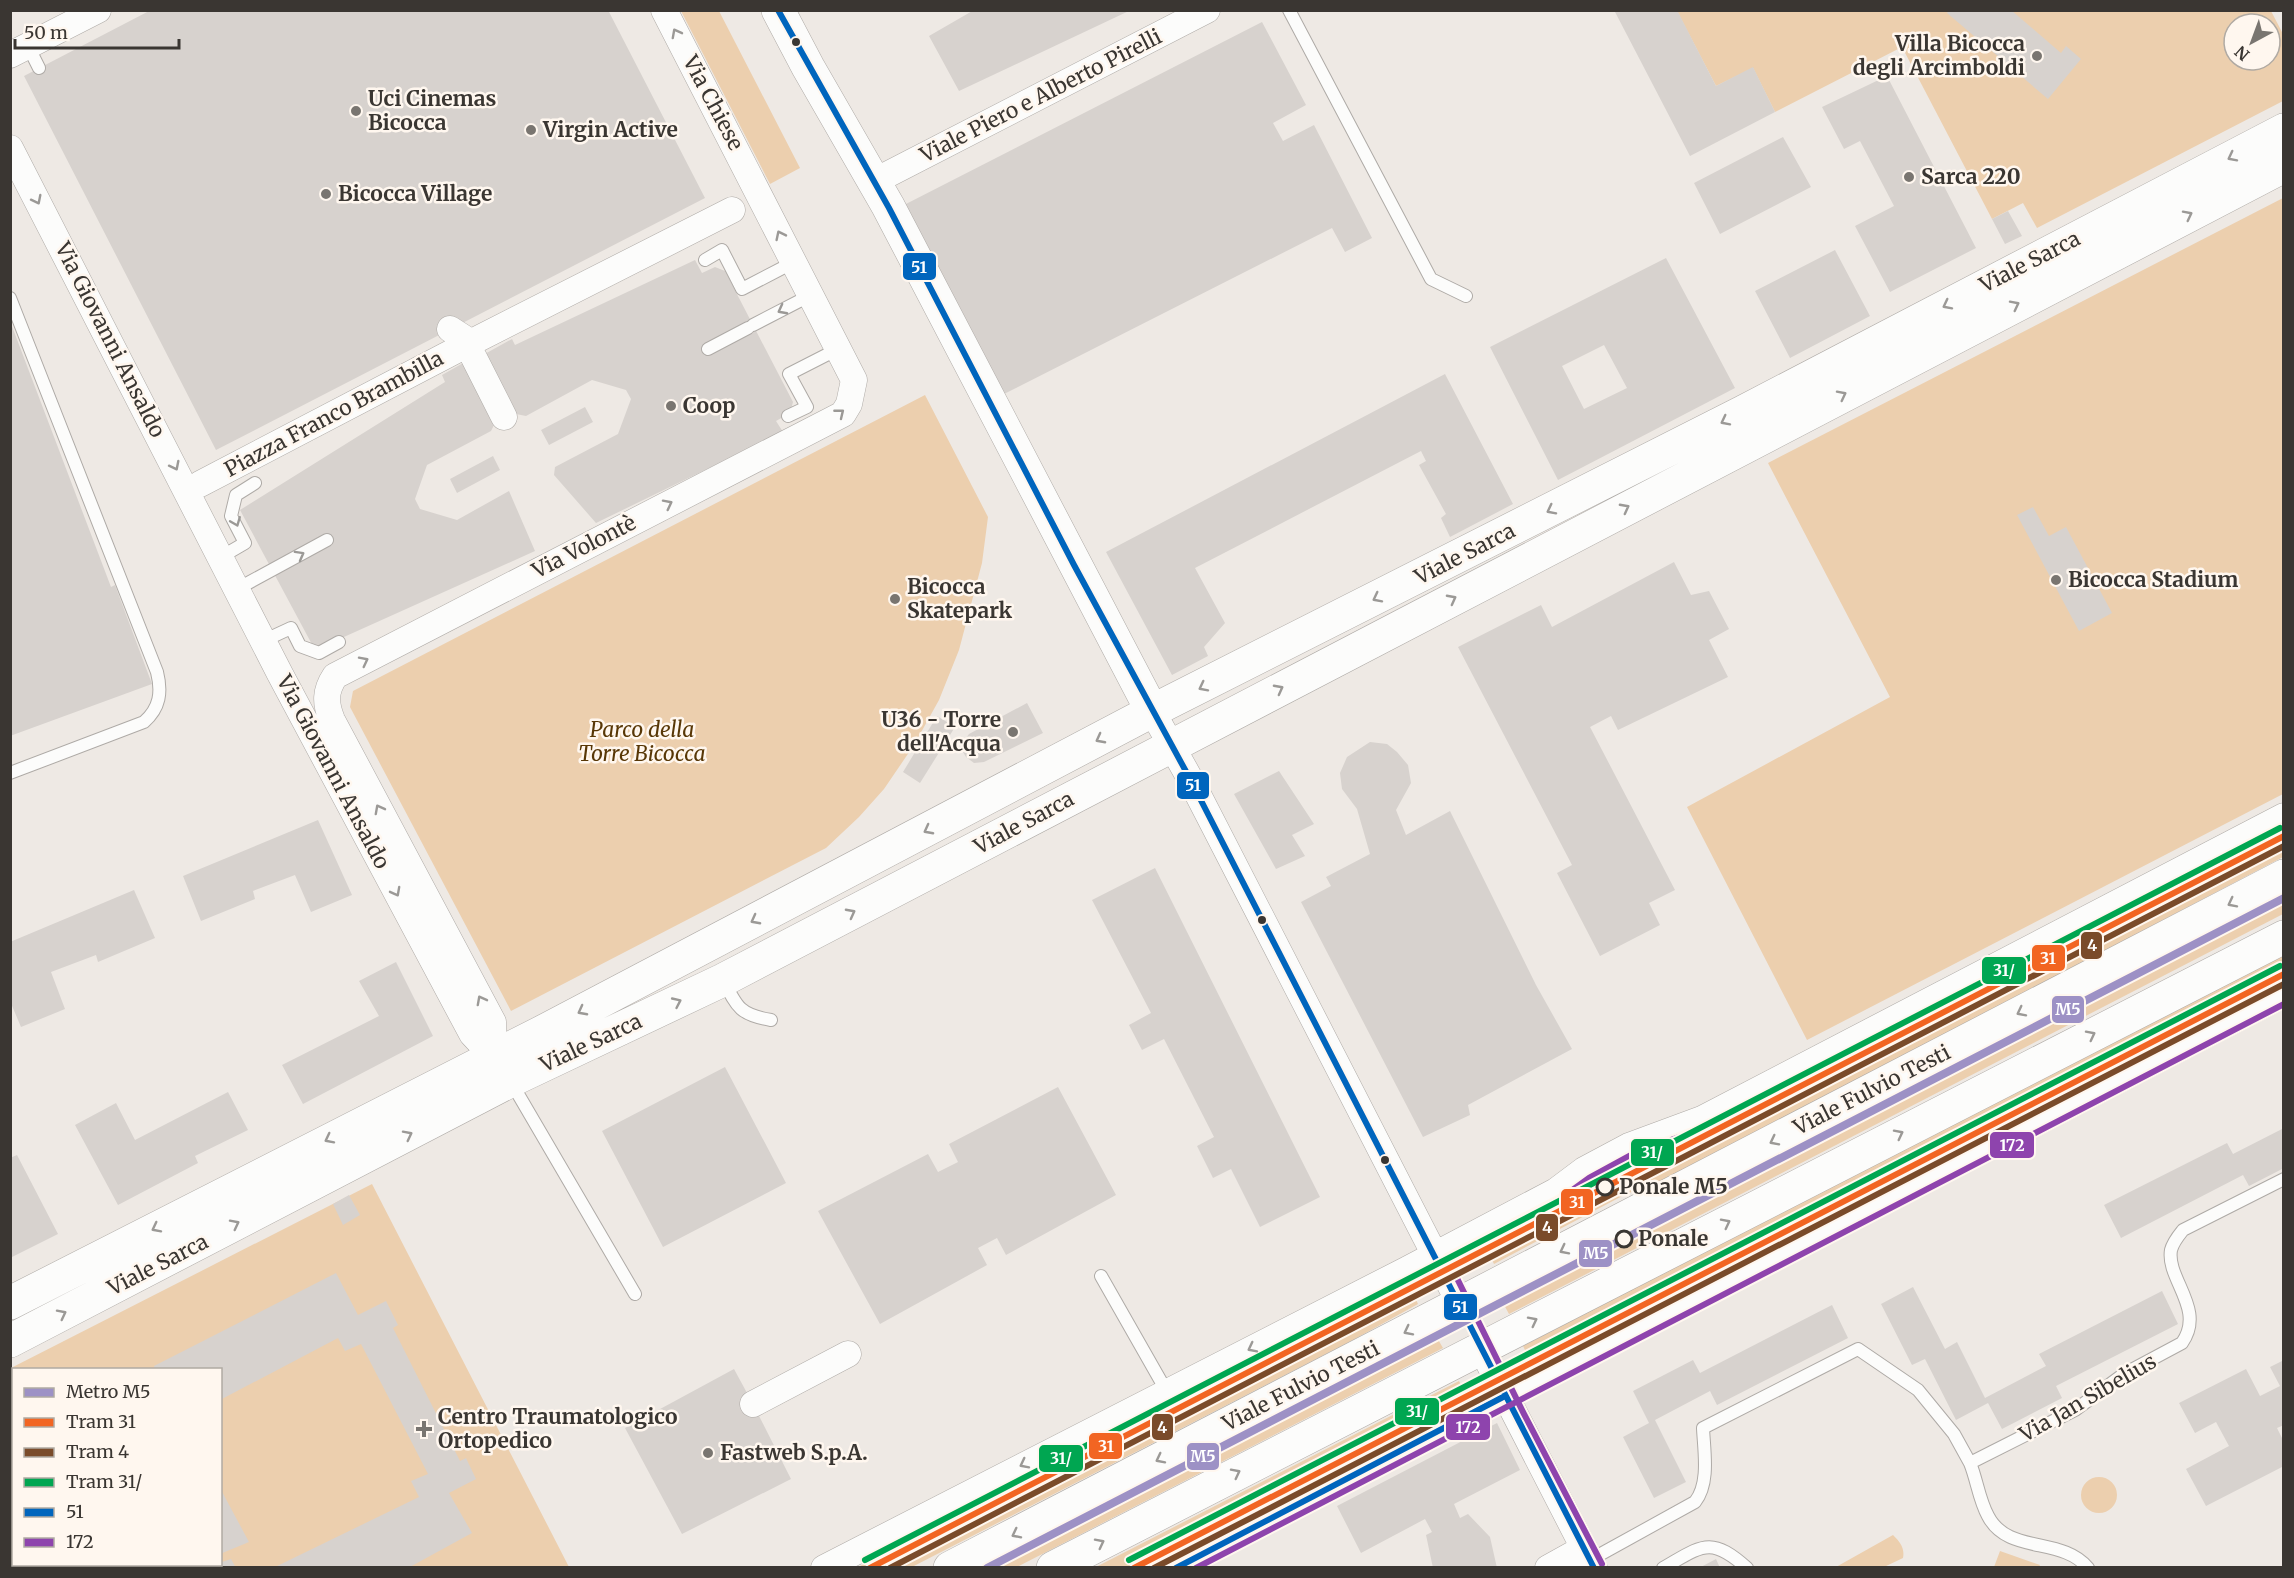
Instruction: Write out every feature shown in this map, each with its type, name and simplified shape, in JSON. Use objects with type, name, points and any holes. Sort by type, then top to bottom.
[{"type":"street","points":[[26,56],[98,10]]},
{"type":"street","name":"Via Chiese","points":[[664,10],[854,380]]},
{"type":"street","points":[[778,10],[808,67],[875,182],[1172,746],[1435,1254],[1589,1558],[1548,1568]]},
{"type":"street","name":"Viale Piero e Alberto Pirelli","points":[[875,182],[1207,10]]},
{"type":"street","name":"Viale Sarca","points":[[10,1303],[502,1068],[723,980],[1172,746],[2283,130]]},
{"type":"street","name":"Via Giovanni Ansaldo","points":[[10,148],[280,674],[472,1034],[502,1068]]},
{"type":"street","name":"Viale Sarca","points":[[10,1341],[1152,711],[2283,166]]},
{"type":"street","name":"Piazza Franco Brambilla","points":[[200,484],[462,333],[732,210]]},
{"type":"street","name":"Piazza Franco Brambilla","points":[[462,333],[504,417]]},
{"type":"street","name":"Via Volontè","points":[[280,674],[292,682],[306,685],[319,683],[335,676],[843,414],[849,404],[854,380]]},
{"type":"street","name":"Via Giovanni Ansaldo","points":[[335,676],[326,696],[332,720],[493,1022],[502,1068]]},
{"type":"street","points":[[824,1568],[1556,1191],[1584,1170],[1629,1146],[1702,1119],[2283,816]]},
{"type":"street","name":"Viale Fulvio Testi","points":[[950,1568],[2283,876]]},
{"type":"street","points":[[1053,1568],[2283,937]]},
{"type":"street","points":[[1175,1568],[2283,994]]},
{"type":"street","points":[[753,1404],[848,1354]]},
{"type":"lane","points":[[1289,10],[1431,279],[1466,296]]},
{"type":"lane","points":[[705,260],[722,250],[742,289],[794,262]]},
{"type":"lane","points":[[708,349],[811,295]]},
{"type":"lane","points":[[10,298],[157,672],[160,696],[152,715],[144,722],[10,773]]},
{"type":"lane","points":[[788,416],[807,407],[789,374],[838,349]]},
{"type":"lane","points":[[221,557],[246,543],[231,516],[236,495],[255,483]]},
{"type":"lane","points":[[237,589],[327,540]]},
{"type":"lane","points":[[263,641],[291,628],[300,646],[319,653],[339,642]]},
{"type":"lane","points":[[723,980],[734,1001],[750,1016],[771,1020]]},
{"type":"lane","points":[[502,1068],[635,1294]]},
{"type":"lane","name":"Via Jan Sibelius","points":[[1970,1463],[2075,1410],[2124,1374],[2182,1343],[2188,1334],[2190,1322],[2189,1311],[2172,1262],[2171,1250],[2177,1237],[2183,1230],[2283,1179]]},
{"type":"lane","points":[[1101,1276],[1167,1392]]},
{"type":"lane","points":[[1589,1558],[1695,1502],[1704,1481],[1703,1428],[1858,1349],[1918,1390],[1954,1434],[1970,1463],[1988,1518],[1998,1530],[2020,1541],[2075,1555],[2088,1568]]},
{"type":"lane","points":[[1663,1568],[1705,1546],[1719,1547],[1747,1568]]},
{"type":"green space","points":[[681,11],[719,11],[800,168],[770,184]]},
{"type":"green space","points":[[1677,11],[2271,11],[2222,12],[2222,72],[2282,72],[2282,32],[2283,34],[2283,101],[2037,228],[2023,203],[1992,219],[1902,47],[1775,112],[1753,68],[1716,86]]},
{"type":"green space","name":"Bicocca Stadium","points":[[2283,198],[2283,794],[1807,1040],[1687,807],[1890,697],[1768,463]]},
{"type":"green space","name":"Parco della Torre Bicocca","points":[[925,395],[988,517],[982,563],[959,650],[939,700],[914,745],[884,789],[859,817],[826,848],[511,1011],[350,707],[353,691]]},
{"type":"green space","points":[[2283,829],[2283,857],[1654,1187],[1628,1193],[1494,1264],[1483,1242]]},
{"type":"green space","points":[[2283,899],[2283,914],[1509,1314],[1503,1303]]},
{"type":"green space","points":[[2283,951],[2283,983],[1534,1368],[1523,1346]]},
{"type":"green space","points":[[372,1184],[569,1567],[11,1568],[11,1368]]},
{"type":"green space","points":[[1409,1284],[1418,1304],[1353,1340],[912,1567],[858,1567]]},
{"type":"green space","points":[[1436,1336],[1443,1348],[1017,1567],[986,1568]]},
{"type":"green space","points":[[1459,1381],[1471,1405],[1155,1567],[1094,1568]]},
{"type":"green space","points":[[2099,1477],[2112,1482],[2117,1495],[2112,1508],[2099,1513],[2086,1508],[2081,1495],[2086,1482]]},
{"type":"green space","points":[[1893,1535],[1901,1545],[1903,1558],[1884,1567],[1836,1567]]},
{"type":"green space","points":[[2000,1551],[2040,1565],[2039,1567],[1994,1567]]},
{"type":"building","points":[[151,10],[608,10],[705,198],[216,450],[24,76]]},
{"type":"building","points":[[974,10],[1131,10],[959,91],[929,36]]},
{"type":"building","points":[[1614,10],[1677,10],[1716,86],[1753,67],[1775,112],[1690,156]]},
{"type":"building","name":"Villa Bicocca degli Arcimboldi","points":[[1949,10],[2011,10],[2061,53],[2066,46],[2081,59],[2048,99],[1947,13]]},
{"type":"building","points":[[1262,22],[1306,105],[1273,123],[1283,141],[1314,125],[1372,238],[1345,252],[1332,228],[1004,394],[902,206]]},
{"type":"building","name":"Sarca 220","points":[[1887,76],[1976,248],[1890,292],[1855,226],[1894,206],[1860,141],[1844,149],[1822,107]]},
{"type":"building","points":[[1783,137],[1811,187],[1720,234],[1694,183]]},
{"type":"building","points":[[2008,211],[2022,236],[2005,244],[1992,219]]},
{"type":"building","points":[[1835,250],[1870,316],[1790,358],[1755,291]]},
{"type":"building","points":[[1666,258],[1735,388],[1558,480],[1490,347]],"holes":[[[1604,345],[1627,388],[1584,409],[1562,366]]]},
{"type":"building","points":[[695,260],[702,273],[715,267],[725,271],[793,402],[790,413],[776,421],[783,432],[596,523],[554,475],[555,467],[618,434],[631,399],[626,390],[592,380],[526,416],[511,413],[483,355],[512,339],[515,345]]},
{"type":"building","points":[[10,321],[111,587],[115,585],[152,684],[10,736]]},
{"type":"building","points":[[465,362],[496,421],[491,431],[427,465],[415,499],[420,509],[457,520],[509,491],[535,551],[315,650],[240,510],[445,382],[442,375]]},
{"type":"building","points":[[1445,374],[1513,504],[1450,537],[1441,518],[1446,514],[1419,465],[1426,461],[1421,451],[1195,568],[1225,623],[1204,647],[1208,656],[1172,675],[1106,552]]},
{"type":"building","points":[[585,407],[593,422],[549,445],[541,430]]},
{"type":"building","points":[[493,456],[500,470],[457,493],[450,479]]},
{"type":"building","points":[[2033,507],[2049,536],[2066,527],[2112,613],[2079,631],[2017,515]]},
{"type":"building","points":[[1674,562],[1691,595],[1709,591],[1729,629],[1709,640],[1728,677],[1618,730],[1611,716],[1590,727],[1675,890],[1649,903],[1660,925],[1600,956],[1557,873],[1572,865],[1458,647],[1541,605],[1552,627]]},
{"type":"building","name":"U36 - Torre dell'Acqua","points":[[1027,703],[1043,733],[984,762],[974,763],[966,757],[963,752],[963,742],[969,734]]},
{"type":"building","points":[[937,716],[955,727],[920,783],[903,772]]},
{"type":"building","points":[[1370,742],[1387,744],[1408,765],[1411,783],[1396,810],[1406,835],[1450,811],[1536,985],[1572,1049],[1468,1105],[1470,1115],[1423,1137],[1301,902],[1331,886],[1326,877],[1370,854],[1357,809],[1342,789],[1340,773],[1347,757]]},
{"type":"building","points":[[1279,771],[1314,824],[1292,835],[1305,856],[1276,869],[1234,794]]},
{"type":"building","points":[[318,820],[352,895],[311,912],[295,875],[253,891],[255,899],[201,921],[183,876]]},
{"type":"building","points":[[1155,868],[1320,1197],[1260,1227],[1231,1169],[1213,1178],[1197,1146],[1214,1137],[1164,1039],[1142,1050],[1129,1025],[1151,1013],[1092,900]]},
{"type":"building","points":[[134,890],[155,938],[98,962],[96,955],[51,972],[65,1009],[21,1027],[10,1001],[10,942]]},
{"type":"building","points":[[396,962],[433,1036],[303,1104],[282,1065],[379,1016],[359,981]]},
{"type":"building","points":[[725,1067],[786,1183],[663,1247],[602,1131]]},
{"type":"building","points":[[1058,1087],[1116,1195],[1006,1255],[997,1238],[978,1248],[987,1265],[880,1324],[818,1211],[928,1154],[938,1172],[958,1162],[949,1144]]},
{"type":"building","points":[[228,1092],[248,1130],[195,1156],[198,1163],[118,1205],[75,1125],[116,1103],[135,1140]]},
{"type":"building","points":[[2284,1128],[2284,1168],[2249,1186],[2243,1175],[2121,1238],[2104,1205],[2227,1143],[2233,1154]]},
{"type":"building","points":[[17,1155],[58,1234],[10,1258],[10,1158]]},
{"type":"building","points":[[349,1195],[360,1215],[343,1225],[333,1204]]},
{"type":"building","name":"Centro Traumatologico Ortopedico","points":[[336,1273],[358,1315],[386,1301],[398,1325],[393,1328],[460,1461],[466,1458],[476,1479],[449,1493],[472,1533],[408,1568],[273,1568],[419,1497],[411,1481],[428,1474],[361,1344],[345,1351],[338,1338],[222,1399],[222,1368],[154,1368],[154,1366]]},
{"type":"building","points":[[1913,1287],[1945,1349],[1957,1342],[1985,1398],[2046,1366],[2039,1354],[2162,1291],[2178,1324],[2056,1386],[2062,1398],[2002,1429],[1988,1403],[1956,1420],[1925,1359],[1912,1365],[1881,1304]]},
{"type":"building","points":[[1832,1305],[1848,1338],[1717,1405],[1710,1391],[1655,1420],[1686,1482],[1654,1498],[1623,1437],[1649,1423],[1633,1391],[1693,1360],[1700,1373]]},
{"type":"building","points":[[2284,1360],[2284,1425],[2277,1428],[2284,1442],[2284,1466],[2206,1506],[2186,1469],[2229,1446],[2216,1422],[2195,1433],[2179,1403],[2246,1369],[2260,1396],[2280,1386],[2270,1367]]},
{"type":"building","name":"Fastweb S.p.A.","points":[[734,1369],[791,1479],[682,1534],[625,1428]]},
{"type":"building","points":[[1497,1423],[1520,1470],[1454,1504],[1460,1518],[1468,1514],[1490,1537],[1497,1568],[1433,1568],[1426,1535],[1432,1532],[1425,1519],[1361,1553],[1337,1506]]},
{"type":"building","points":[[222,1492],[249,1542],[222,1553]]},
{"type":"building","points":[[12,1512],[12,1566],[34,1566],[35,1568],[10,1568],[10,1513]]},
{"type":"building","points":[[231,1559],[236,1568],[156,1568],[155,1566],[222,1566],[222,1562]]},
{"type":"building","points":[[1716,1559],[1720,1568],[1699,1568]]},
{"type":"building","points":[[43,1566],[90,1566],[91,1568],[40,1568]]},
{"type":"metro line","name":"M5","points":[[987,1568],[2284,898]]},
{"type":"tram line","name":"31/","points":[[865,1560],[2280,828]]},
{"type":"tram line","name":"31","points":[[870,1568],[2284,836]]},
{"type":"tram line","name":"4","points":[[890,1568],[2284,846]]},
{"type":"tram line","name":"31/","points":[[1129,1560],[2280,966]]},
{"type":"tram line","name":"31","points":[[1134,1568],[2284,974]]},
{"type":"tram line","name":"4","points":[[1154,1568],[2284,984]]},
{"type":"transit line","name":"51","points":[[778,10],[889,208],[1074,565],[1189,777],[1594,1568]]},
{"type":"transit line","name":"172","points":[[1602,1564],[1524,1414],[1447,1258],[1560,1199],[1589,1178],[1633,1154],[1706,1127],[2284,826]]},
{"type":"transit line","name":"172","points":[[1196,1568],[2284,1004]]},
{"type":"transit line","name":"51","points":[[1176,1568],[1505,1396]]},
{"type":"place","name":"Villa Bicocca degli Arcimboldi","points":[[2037,56]]},
{"type":"place","name":"Uci Cinemas Bicocca","points":[[356,111]]},
{"type":"place","name":"Virgin Active","points":[[531,130]]},
{"type":"place","name":"Sarca 220","points":[[1909,177]]},
{"type":"place","name":"Bicocca Village","points":[[326,194]]},
{"type":"place","name":"Coop","points":[[671,406]]},
{"type":"place","name":"Bicocca Stadium","points":[[2056,580]]},
{"type":"place","name":"Bicocca Skatepark","points":[[895,599]]},
{"type":"place","name":"U36 - Torre dell'Acqua","points":[[1013,732]]},
{"type":"place","name":"Ponale M5","points":[[1605,1187]]},
{"type":"place","name":"Ponale","points":[[1624,1239]]},
{"type":"place","name":"Centro Traumatologico Ortopedico","points":[[424,1429]]},
{"type":"place","name":"Fastweb S.p.A.","points":[[708,1453]]}]
